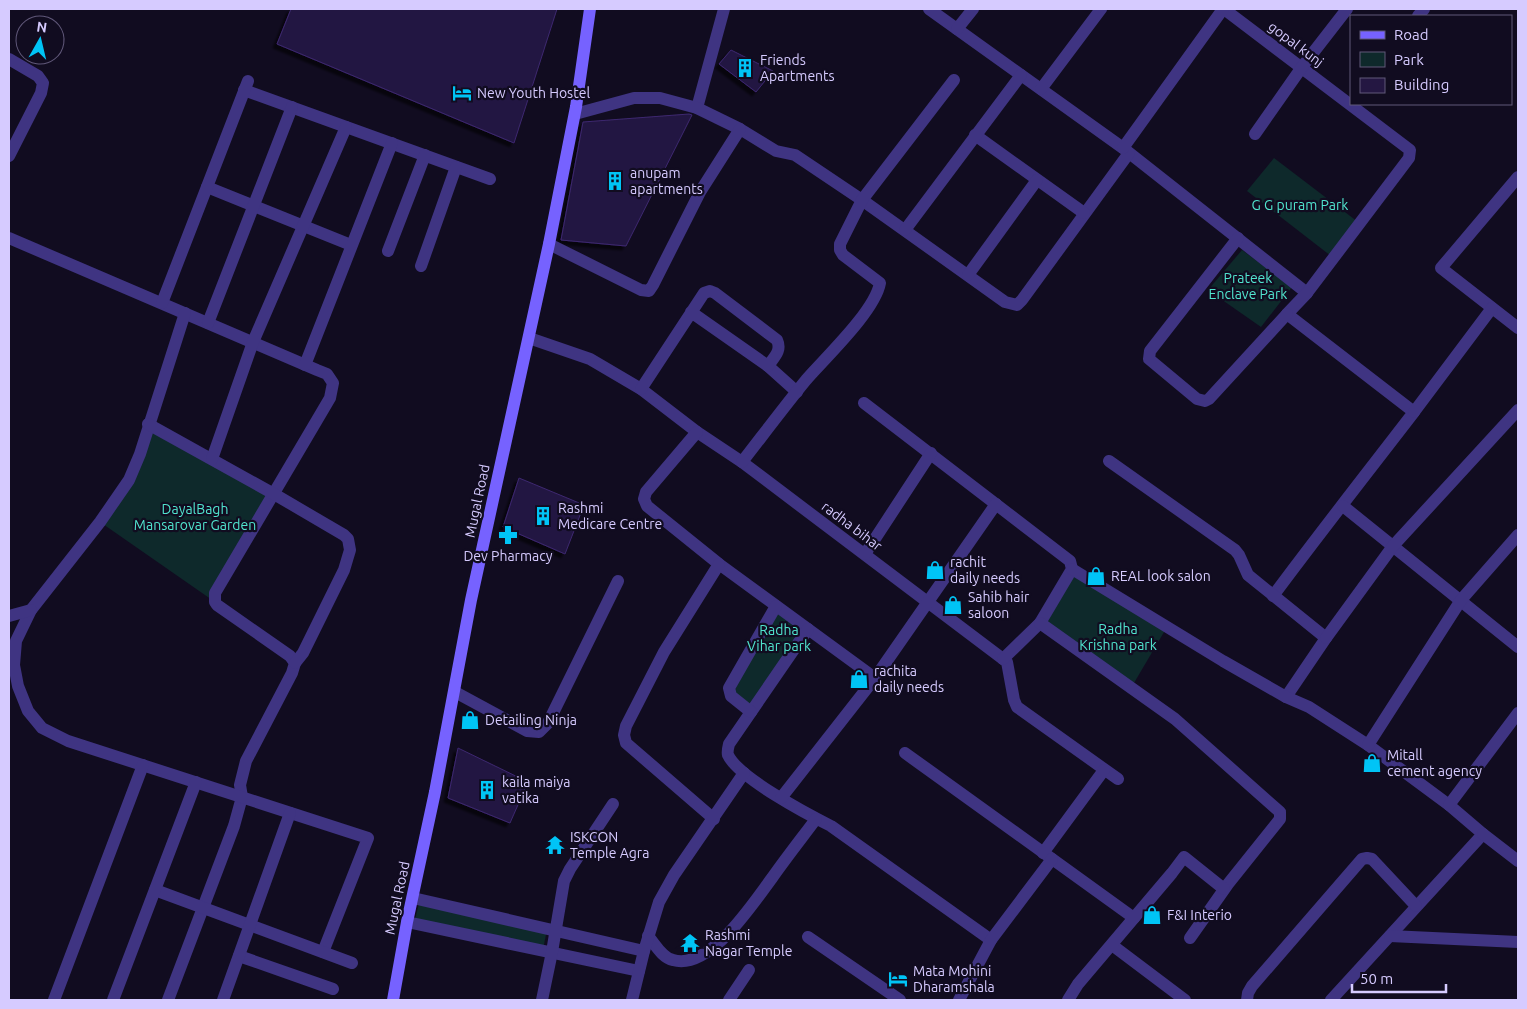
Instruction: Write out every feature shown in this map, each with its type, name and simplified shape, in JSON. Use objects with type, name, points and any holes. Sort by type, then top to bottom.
[{"type":"street","name":"Mugal Road","points":[[393,1000],[473,590],[529,338],[575,114],[590,9]]},
{"type":"street","points":[[697,108],[724,9]]},
{"type":"street","points":[[929,9],[1126,150],[1238,238],[1307,293],[1209,399],[1205,401],[1197,399],[1149,359],[1150,351],[1238,238]]},
{"type":"street","points":[[958,29],[972,9]]},
{"type":"street","points":[[1041,89],[1102,9]]},
{"type":"street","points":[[575,114],[634,98],[660,98],[697,108],[740,129],[776,151],[796,155],[1005,302],[1017,305],[1084,214],[1223,9]]},
{"type":"street","name":"gopal kunj","points":[[1223,9],[1350,102]]},
{"type":"street","points":[[1255,134],[1347,9]]},
{"type":"street","points":[[9,59],[38,76],[43,82],[41,93],[9,156]]},
{"type":"street","points":[[905,230],[1021,74]]},
{"type":"street","points":[[742,462],[797,392],[856,325],[879,293],[880,283],[843,255],[840,250],[845,233],[862,200],[954,80]]},
{"type":"street","points":[[162,303],[246,85],[292,106],[346,127],[490,179]]},
{"type":"street","name":"gopal kunj","points":[[1307,293],[1409,158],[1410,150],[1354,105]]},
{"type":"street","points":[[208,323],[292,106]]},
{"type":"street","points":[[212,459],[253,342],[346,127]]},
{"type":"street","points":[[549,244],[641,290],[648,291],[653,285],[700,192],[740,129]]},
{"type":"street","points":[[975,136],[1084,214]]},
{"type":"street","points":[[306,365],[392,143]]},
{"type":"street","points":[[388,250],[425,156]]},
{"type":"street","points":[[421,266],[456,167]]},
{"type":"street","points":[[968,275],[1037,180]]},
{"type":"street","points":[[1518,180],[1440,268],[1518,328]]},
{"type":"street","points":[[207,186],[351,245]]},
{"type":"street","points":[[9,238],[327,374],[332,379],[333,387],[330,398],[215,593],[214,599],[217,605],[290,656],[295,663]]},
{"type":"street","points":[[640,389],[704,293],[710,291],[715,292],[777,340],[779,346],[778,353],[768,366]]},
{"type":"street","points":[[1273,596],[1492,308]]},
{"type":"street","points":[[691,312],[768,366],[797,392]]},
{"type":"street","points":[[185,313],[135,466],[118,498],[31,610],[18,634],[14,658],[18,686],[28,711],[42,728],[56,735],[368,838],[323,952]]},
{"type":"street","points":[[1287,314],[1414,412]]},
{"type":"street","name":"radha bihar","points":[[529,338],[590,359],[640,389],[697,432],[742,462],[1003,659]]},
{"type":"street","points":[[864,403],[1070,561],[1072,569],[1223,661],[1286,697],[1308,706],[1368,745],[1518,861]]},
{"type":"street","points":[[1286,697],[1393,546],[1518,410]]},
{"type":"street","points":[[148,424],[344,535],[350,544],[349,558],[344,570],[303,654],[295,663],[292,673],[246,761],[240,785],[242,797],[234,826],[168,1000]]},
{"type":"street","points":[[697,432],[646,492],[644,499],[647,506],[719,564],[875,678]]},
{"type":"street","points":[[865,554],[931,453]]},
{"type":"street","points":[[1109,461],[1235,550],[1239,554],[1248,575],[1326,638]]},
{"type":"street","points":[[780,798],[875,678],[996,504]]},
{"type":"street","points":[[1343,506],[1518,647]]},
{"type":"street","points":[[1368,745],[1461,600],[1518,535]]},
{"type":"street","points":[[714,819],[626,743],[624,735],[626,726],[664,652],[719,564]]},
{"type":"street","points":[[1072,569],[1040,623],[1003,659],[1007,662],[1009,668],[1014,700],[1017,706],[1118,779]]},
{"type":"street","points":[[454,692],[527,731],[539,732],[548,723],[618,581]]},
{"type":"street","points":[[751,712],[731,696],[729,688],[776,606]]},
{"type":"street","points":[[9,616],[31,610]]},
{"type":"street","points":[[1040,623],[1175,719],[1280,812],[1280,819],[1224,889],[1190,938]]},
{"type":"street","points":[[808,629],[728,748],[728,756],[744,773],[780,798],[831,826],[991,940]]},
{"type":"street","points":[[1448,805],[1518,713]]},
{"type":"street","points":[[905,753],[1134,918]]},
{"type":"street","points":[[54,1000],[143,765]]},
{"type":"street","points":[[959,1000],[991,940],[1104,770]]},
{"type":"street","points":[[632,1000],[648,936],[659,902],[665,890],[744,773]]},
{"type":"street","points":[[113,1000],[196,782]]},
{"type":"street","points":[[542,1000],[561,893],[567,875],[613,804]]},
{"type":"street","points":[[223,1000],[290,813]]},
{"type":"street","points":[[648,936],[666,957],[674,961],[692,959],[712,948],[736,925],[816,819]]},
{"type":"street","points":[[1331,1000],[1483,834]]},
{"type":"street","points":[[1068,1000],[1078,984],[1184,857],[1224,889]]},
{"type":"street","points":[[1247,1000],[1252,986],[1362,859],[1372,859],[1416,906]]},
{"type":"street","points":[[155,890],[352,963]]},
{"type":"street","points":[[413,898],[644,951]]},
{"type":"street","points":[[407,922],[639,971]]},
{"type":"street","points":[[1390,936],[1518,942]]},
{"type":"street","points":[[808,937],[900,1000]]},
{"type":"street","points":[[1112,945],[1185,1000]]},
{"type":"street","points":[[239,956],[333,989]]},
{"type":"street","points":[[729,1000],[750,970]]},
{"type":"green space","name":"G G puram Park","points":[[1274,158],[1358,222],[1331,256],[1247,191]]},
{"type":"green space","name":"Prateek Enclave Park","points":[[1242,250],[1292,287],[1261,327],[1208,290]]},
{"type":"green space","name":"DayalBagh Mansarovar Garden","points":[[148,424],[274,494],[215,602],[100,522],[131,475]]},
{"type":"green space","name":"Radha Krishna park","points":[[1072,569],[1167,627],[1131,688],[1040,623]]},
{"type":"green space","name":"Radha Vihar park","points":[[776,606],[808,629],[751,712],[729,693]]},
{"type":"green space","points":[[420,899],[547,929],[543,950],[414,924]]},
{"type":"building","name":"New Youth Hostel","points":[[291,9],[557,9],[514,143],[277,44]]},
{"type":"building","name":"Friends Apartments","points":[[731,50],[773,71],[756,92],[719,64]]},
{"type":"building","name":"anupam apartments","points":[[692,115],[626,246],[561,240],[583,122]]},
{"type":"building","name":"Rashmi Medicare Centre","points":[[519,478],[584,505],[565,554],[503,527]]},
{"type":"building","name":"kaila maiya vatika","points":[[458,748],[528,782],[510,823],[448,798]]},
{"type":"place","name":"Friends Apartments","points":[[745,68]]},
{"type":"place","name":"New Youth Hostel","points":[[462,93]]},
{"type":"place","name":"anupam apartments","points":[[615,181]]},
{"type":"place","name":"Rashmi Medicare Centre","points":[[543,516]]},
{"type":"place","name":"Dev Pharmacy","points":[[508,535]]},
{"type":"place","name":"rachit daily needs","points":[[935,570]]},
{"type":"place","name":"REAL look salon","points":[[1096,576]]},
{"type":"place","name":"Sahib hair saloon","points":[[953,605]]},
{"type":"place","name":"rachita daily needs","points":[[859,679]]},
{"type":"place","name":"Detailing Ninja","points":[[470,720]]},
{"type":"place","name":"Mitall cement agency","points":[[1372,763]]},
{"type":"place","name":"kaila maiya vatika","points":[[487,790]]},
{"type":"place","name":"ISKCON Temple Agra","points":[[555,845]]},
{"type":"place","name":"F&I Interio","points":[[1152,915]]},
{"type":"place","name":"Rashmi Nagar Temple","points":[[690,943]]},
{"type":"place","name":"Mata Mohini Dharamshala","points":[[898,979]]}]
